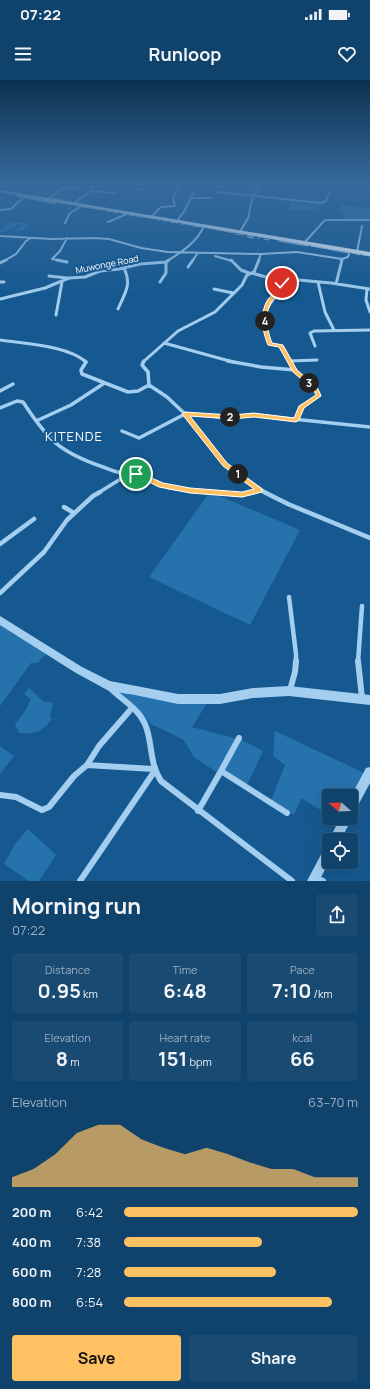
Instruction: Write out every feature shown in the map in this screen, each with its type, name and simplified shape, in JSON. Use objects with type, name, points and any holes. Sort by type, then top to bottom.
[{"type":"main road","points":[[173,220],[370,254]]},
{"type":"street","points":[[108,222],[112,220]]},
{"type":"street","points":[[240,232],[246,220]]},
{"type":"street","points":[[304,243],[325,220]]},
{"type":"street","points":[[331,220],[359,220]]},
{"type":"street","name":"Muwonge Road","points":[[0,299],[45,288],[62,282],[68,278],[85,277],[100,271],[140,264],[166,262],[181,252],[200,235],[204,226]]},
{"type":"street","points":[[357,252],[362,226]]},
{"type":"street","points":[[0,236],[31,238],[104,238],[150,249],[209,254],[262,254],[297,252],[342,259],[348,256],[350,251]]},
{"type":"street","points":[[0,264],[18,252],[22,248],[23,244],[31,238]]},
{"type":"street","points":[[67,262],[52,259],[60,251],[68,238]]},
{"type":"street","points":[[188,267],[198,253]]},
{"type":"street","points":[[209,254],[230,259],[241,270],[266,277],[369,289],[366,300],[370,312]]},
{"type":"street","points":[[149,386],[149,375],[142,364],[178,331],[215,312],[242,285],[250,273],[256,270],[262,254]]},
{"type":"street","points":[[336,284],[339,266],[342,259]]},
{"type":"street","points":[[160,282],[166,273],[166,262]]},
{"type":"street","points":[[118,309],[129,283],[129,278],[124,268]]},
{"type":"street","points":[[49,276],[68,278]]},
{"type":"street","points":[[281,279],[282,291],[271,299],[266,307],[266,334],[270,344],[281,346],[294,370],[312,385],[319,394],[317,398],[301,407],[296,420]]},
{"type":"street","points":[[56,315],[63,284],[62,282]]},
{"type":"street","points":[[318,282],[325,312],[334,330]]},
{"type":"street","points":[[214,289],[233,293]]},
{"type":"street","points":[[315,346],[311,333],[334,330],[370,330]]},
{"type":"street","points":[[0,340],[60,349],[82,357],[86,362],[82,370],[82,374],[104,384],[128,392],[138,391],[149,386]]},
{"type":"street","points":[[164,343],[235,363],[265,368],[294,370]]},
{"type":"street","points":[[289,361],[317,360]]},
{"type":"street","points":[[0,391],[13,384]]},
{"type":"street","points":[[36,421],[72,405],[104,384]]},
{"type":"street","points":[[149,386],[167,397],[185,414],[225,464],[260,490],[288,504],[370,538]]},
{"type":"street","points":[[0,408],[17,401],[21,401],[56,444],[67,453],[124,474],[132,472],[162,485],[190,491],[242,495],[260,490]]},
{"type":"street","points":[[122,431],[139,438],[185,414],[232,417],[254,415],[370,427]]},
{"type":"street","points":[[0,593],[44,552],[67,520],[74,513],[93,496],[119,480],[124,474]]},
{"type":"street","points":[[64,507],[74,513]]},
{"type":"street","points":[[0,544],[34,519]]},
{"type":"street","points":[[289,597],[296,654],[295,672],[290,690]]},
{"type":"street","points":[[109,686],[135,690],[173,699],[192,700],[220,699],[253,693],[290,690],[366,699],[358,678],[357,649],[362,606]]},
{"type":"street","points":[[0,620],[79,670],[109,686],[144,721],[147,727],[154,770],[161,781],[198,811],[292,881]]},
{"type":"street","points":[[0,796],[16,797],[42,810],[45,810],[74,776],[87,765],[99,746],[132,708]]},
{"type":"street","points":[[198,811],[239,738]]},
{"type":"street","points":[[87,765],[154,770]]},
{"type":"street","points":[[80,881],[154,770]]},
{"type":"street","points":[[221,772],[253,790],[287,814]]},
{"type":"street","points":[[358,794],[370,772]]},
{"type":"street","points":[[317,880],[322,868]]},
{"type":"shaded area","points":[[16,222],[29,224],[22,230],[12,231],[22,226],[19,224],[8,231],[0,232],[0,230],[5,228],[9,223]]},
{"type":"shaded area","points":[[210,492],[300,530],[250,625],[149,577]]},
{"type":"shaded area","points":[[0,622],[46,654],[38,663],[31,663],[0,706]]},
{"type":"shaded area","points":[[29,688],[43,701],[53,703],[50,716],[52,719],[45,727],[38,731],[19,733],[15,725],[31,699],[24,694]]},
{"type":"shaded area","points":[[114,691],[207,703],[192,727],[237,739],[218,773],[194,757],[184,740],[151,724],[134,706]]},
{"type":"shaded area","points":[[275,731],[364,773],[355,789],[322,789],[322,811],[301,798],[294,815],[271,800],[285,765],[273,756]]},
{"type":"shaded area","points":[[240,739],[263,751],[247,785],[223,772]]},
{"type":"shaded area","points":[[0,746],[14,756],[0,774]]},
{"type":"shaded area","points":[[28,829],[56,855],[39,881],[29,881],[4,864],[15,844]]},
{"type":"waterway","points":[[170,222],[178,223]]},
{"type":"waterway","points":[[181,224],[186,224]]},
{"type":"waterway","points":[[193,226],[201,227]]},
{"type":"waterway","points":[[204,227],[234,233]]},
{"type":"waterway","points":[[236,234],[244,235]]},
{"type":"waterway","points":[[247,235],[254,237]]},
{"type":"waterway","points":[[247,237],[253,238]]},
{"type":"waterway","points":[[264,239],[269,240]]},
{"type":"waterway","points":[[278,241],[308,246]]},
{"type":"waterway","points":[[311,246],[348,253]]},
{"type":"waterway","points":[[352,253],[360,255]]},
{"type":"waterway","points":[[363,255],[370,256]]},
{"type":"district","name":"KITENDE","points":[[74,436]]},
{"type":"route","points":[[136,474],[169,488],[190,491],[242,495],[260,490],[225,464],[194,423],[185,414],[220,417],[242,417],[254,415],[296,420],[301,407],[319,396],[316,388],[295,371],[281,346],[270,344],[266,334],[266,307],[271,299],[282,291],[282,283]]}]
